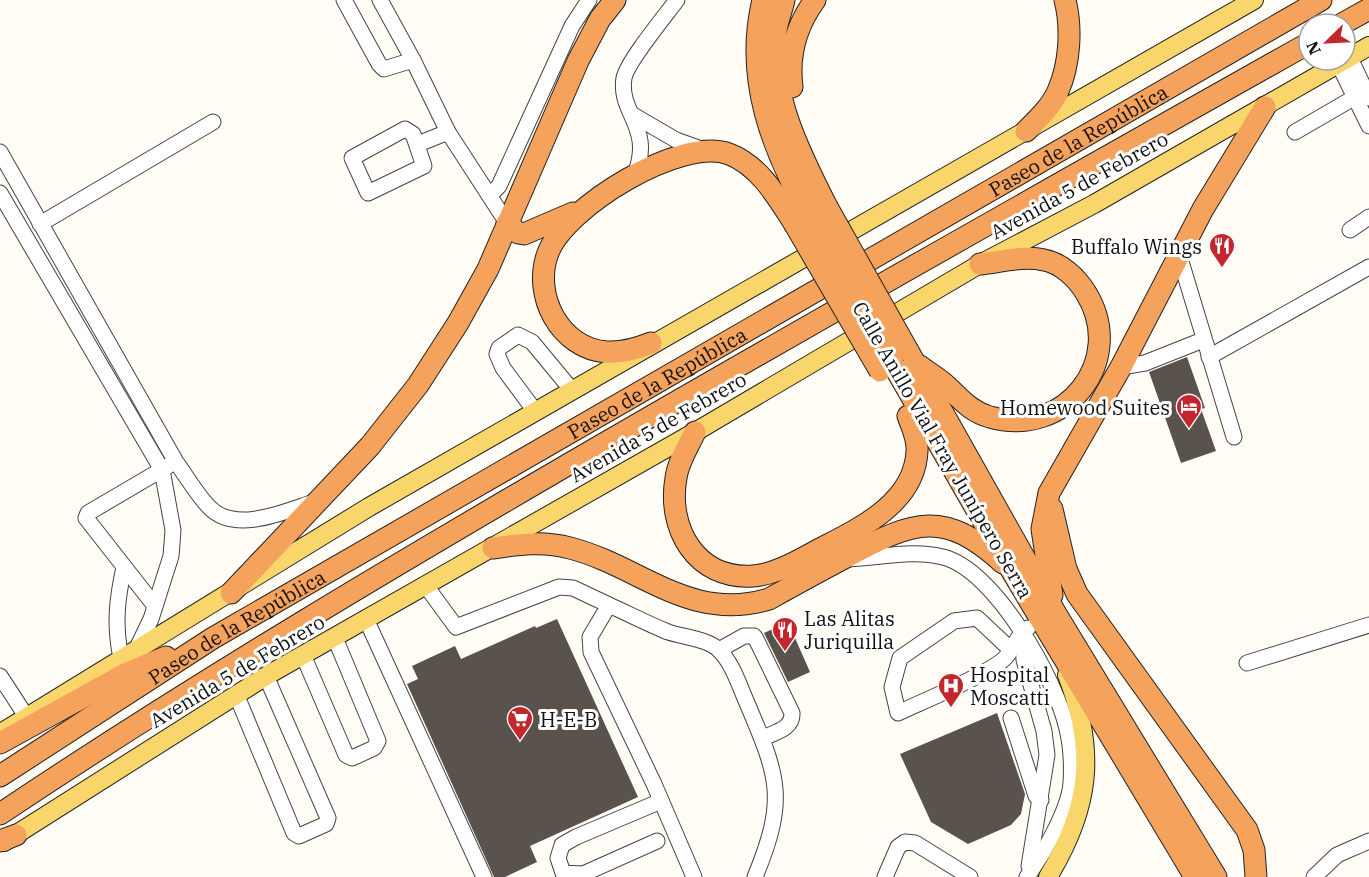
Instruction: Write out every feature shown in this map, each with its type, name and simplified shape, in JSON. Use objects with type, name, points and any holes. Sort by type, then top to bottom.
[{"type":"highway","points":[[231,593],[314,502],[370,446],[418,386],[483,278],[578,61],[600,19],[615,0]]},
{"type":"highway","name":"Calle Anillo Vial Fray Junípero Serra","points":[[763,0],[757,23],[756,65],[762,105],[785,173],[1048,616],[1216,877]]},
{"type":"highway","name":"Calle Anillo Vial Fray Junípero Serra","points":[[784,0],[776,32],[778,74],[786,111],[801,156],[810,216]]},
{"type":"highway","points":[[801,156],[790,77],[794,39],[802,18],[815,0]]},
{"type":"highway","points":[[1026,131],[1048,108],[1059,91],[1070,34],[1065,0]]},
{"type":"highway","name":"Paseo de la República","points":[[0,776],[213,638],[1322,0]]},
{"type":"highway","name":"Paseo de la República","points":[[0,814],[197,686],[414,554],[743,363],[1297,50]]},
{"type":"highway","points":[[1048,616],[1047,574],[1042,530],[1049,493],[1121,367],[1203,209],[1265,107]]},
{"type":"highway","points":[[507,223],[518,233],[524,234],[582,209],[634,177],[677,155],[704,150],[729,154],[753,169],[774,193],[810,216],[899,363],[908,416],[916,438],[915,463],[905,486],[893,502],[862,528],[775,572],[752,576],[729,574],[708,565],[688,548],[677,526],[674,504],[676,477],[684,453],[696,432]]},
{"type":"highway","points":[[582,209],[555,239],[548,252],[543,281],[549,310],[567,334],[592,349],[606,352],[629,351],[651,343]]},
{"type":"highway","points":[[899,363],[944,383],[974,411],[990,418],[1007,420],[1022,421],[1044,414],[1065,404],[1085,384],[1099,361],[1101,331],[1098,315],[1080,283],[1067,271],[1046,260],[1029,258],[980,264]]},
{"type":"highway","name":"Calle Anillo Vial Fray Junípero Serra","points":[[899,363],[1013,573],[1048,616],[1056,645],[1195,877]]},
{"type":"highway","points":[[908,416],[986,522]]},
{"type":"highway","points":[[1049,493],[1066,569],[1077,594],[1247,830],[1254,850],[1256,877]]},
{"type":"highway","points":[[493,548],[544,543],[571,549],[688,599],[720,604],[752,604],[769,598],[905,528],[931,526],[962,533],[988,550],[1013,573]]},
{"type":"highway","points":[[0,743],[125,674],[213,638]]},
{"type":"main road","points":[[0,734],[369,507],[651,343],[1254,0]]},
{"type":"main road","name":"Avenida 5 de Febrero","points":[[5,840],[266,676],[696,432],[980,264],[1094,204],[1324,72]]},
{"type":"main road","points":[[1048,877],[1068,845],[1081,809],[1086,779],[1081,720],[1073,690],[1056,645]]},
{"type":"street","points":[[344,0],[379,64],[384,69],[413,60]]},
{"type":"street","points":[[380,0],[413,60],[448,132],[507,223]]},
{"type":"street","points":[[490,195],[499,186],[568,34],[589,0]]},
{"type":"street","points":[[634,177],[642,148],[640,131],[624,93],[626,72],[676,0]]},
{"type":"street","points":[[1347,72],[1360,95]]},
{"type":"street","points":[[1347,72],[1360,95],[1369,126]]},
{"type":"street","points":[[1295,132],[1360,95]]},
{"type":"street","points":[[633,115],[676,140],[704,150]]},
{"type":"street","points":[[40,224],[213,122]]},
{"type":"street","points":[[405,129],[410,130],[418,144],[424,166],[372,193],[365,191],[352,163],[355,155],[405,129]]},
{"type":"street","points":[[418,144],[448,132]]},
{"type":"street","points":[[0,153],[176,462],[211,510],[234,519],[259,518],[314,502]]},
{"type":"street","points":[[0,193],[162,470],[173,530],[171,556],[155,606],[129,653],[117,640],[116,603],[124,567]]},
{"type":"street","points":[[1350,230],[1369,217]]},
{"type":"street","points":[[37,257],[53,247]]},
{"type":"street","points":[[1179,255],[1234,437]]},
{"type":"street","points":[[1209,357],[1369,267]]},
{"type":"street","points":[[535,411],[499,361],[499,348],[512,338],[518,335],[532,342],[571,389]]},
{"type":"street","points":[[1121,367],[1145,363],[1203,340]]},
{"type":"street","points":[[155,606],[88,520],[87,515],[176,462]]},
{"type":"street","points":[[843,559],[875,558],[911,552],[945,557],[982,580],[1022,631],[1043,669],[1067,728],[1071,784],[1062,814],[1028,876]]},
{"type":"street","points":[[426,586],[456,627],[559,587],[573,588],[668,632],[719,650],[733,669],[763,738],[774,775],[777,808],[766,850],[755,877]]},
{"type":"street","points":[[609,605],[590,638],[591,652],[694,877]]},
{"type":"street","points":[[1010,649],[977,618],[954,621],[900,658],[892,687],[898,713],[976,676],[1006,657],[1022,631],[1048,616]]},
{"type":"street","points":[[366,619],[484,877]]},
{"type":"street","points":[[1247,663],[1369,625]]},
{"type":"street","points":[[1022,631],[1024,660],[1044,732],[1047,754],[1043,805],[1028,860],[1028,876]]},
{"type":"street","points":[[719,650],[744,636],[754,636],[756,639],[792,713],[789,726],[763,738]]},
{"type":"street","points":[[303,655],[346,755],[352,758],[374,748],[378,741],[335,638]]},
{"type":"street","points":[[0,676],[26,716]]},
{"type":"street","points":[[236,694],[294,833],[299,836],[326,824],[328,818],[266,676]]},
{"type":"street","points":[[1011,718],[1036,796],[1043,805],[1062,814]]},
{"type":"street","points":[[657,841],[584,874],[563,873],[558,858],[562,845],[576,837],[661,801]]},
{"type":"street","points":[[1314,877],[1337,855],[1369,841]]},
{"type":"street","points":[[885,877],[898,847],[905,842],[915,843],[970,877]]},
{"type":"building","name":"Homewood Suites","points":[[1187,357],[1205,408],[1201,409],[1216,451],[1181,463],[1149,372]]},
{"type":"building","name":"H-E-B","points":[[557,619],[638,797],[530,846],[537,862],[505,877],[494,877],[407,684],[418,679],[412,666],[455,646],[461,659],[535,626],[536,628]]},
{"type":"building","name":"Las Alitas Juriquilla","points":[[788,622],[810,672],[788,682],[764,633]]},
{"type":"building","name":"Hospital Moscatti","points":[[997,713],[1025,794],[1021,814],[1011,825],[968,844],[931,822],[900,754]]},
{"type":"place","name":"Buffalo Wings","points":[[1222,269]]},
{"type":"place","name":"Homewood Suites","points":[[1189,430]]},
{"type":"place","name":"Las Alitas Juriquilla","points":[[785,653]]},
{"type":"place","name":"Hospital Moscatti","points":[[951,709]]},
{"type":"place","name":"H-E-B","points":[[520,742]]}]
